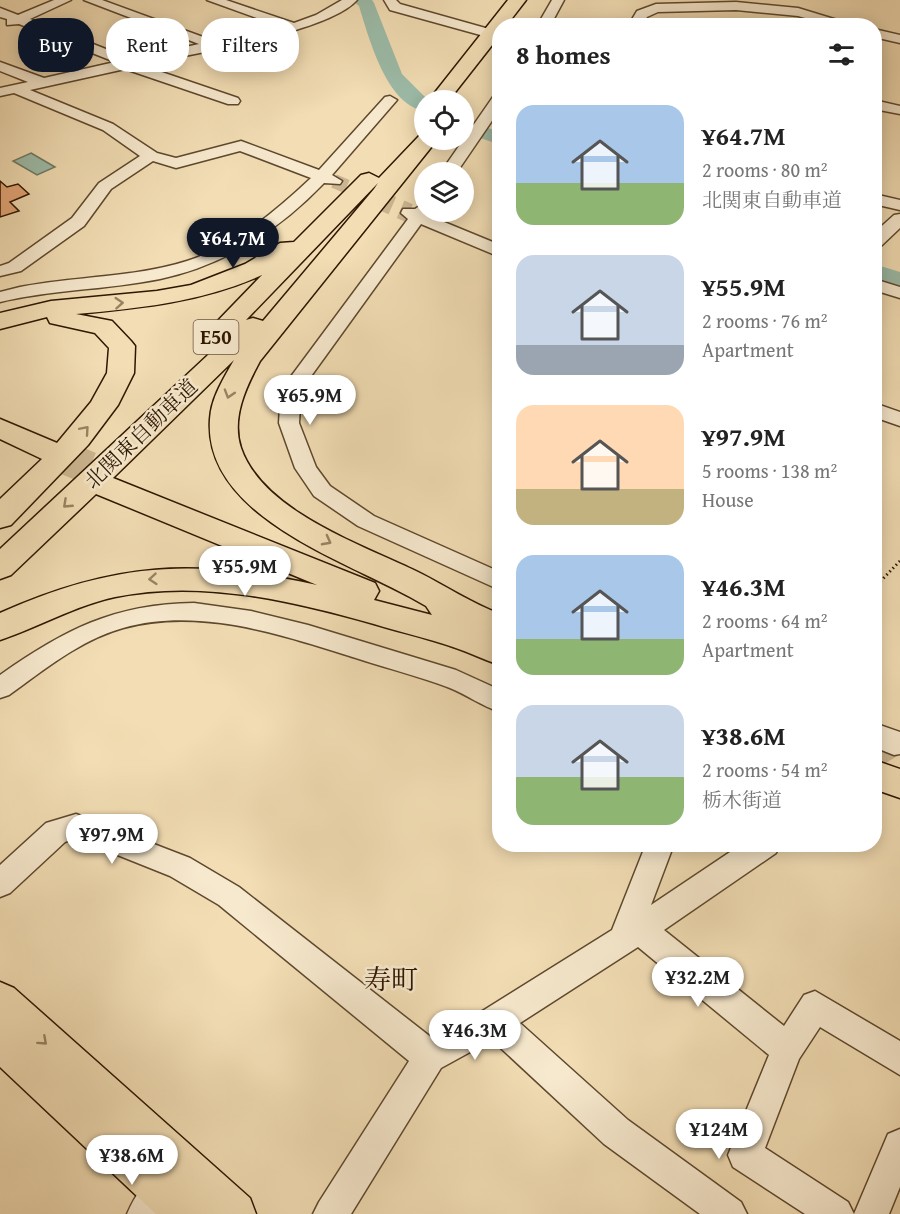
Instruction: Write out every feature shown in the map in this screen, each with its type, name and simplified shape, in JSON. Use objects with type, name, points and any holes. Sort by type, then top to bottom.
[{"type":"highway","points":[[505,18],[517,0]]},
{"type":"highway","points":[[521,18],[533,0]]},
{"type":"highway","points":[[456,90],[492,37]]},
{"type":"highway","points":[[458,90],[492,55]]},
{"type":"highway","points":[[0,321],[35,311],[180,295],[208,288],[251,271],[303,236],[379,159],[414,136]]},
{"type":"highway","name":"北関東自動車道","points":[[0,538],[247,307],[414,139]]},
{"type":"highway","name":"北関東自動車道","points":[[0,567],[242,337],[404,165],[414,146]]},
{"type":"highway","points":[[404,165],[369,214],[252,351],[230,388],[224,418],[224,432],[233,462],[254,492],[272,508],[321,538],[399,576],[492,646]]},
{"type":"highway","points":[[0,330],[55,317],[86,321],[111,333],[119,343],[123,361],[116,386],[105,406],[84,431],[0,517]]},
{"type":"highway","points":[[0,428],[48,456],[0,439]]},
{"type":"highway","points":[[108,482],[379,597],[460,624]]},
{"type":"highway","points":[[0,627],[47,604],[86,591],[122,582],[194,577],[274,587],[460,624],[492,626]]},
{"type":"main road","points":[[882,777],[900,784]]},
{"type":"main road","points":[[882,799],[900,805]]},
{"type":"main road","points":[[0,1001],[234,1214]]},
{"type":"main road","points":[[0,1040],[165,1206]]},
{"type":"street","points":[[21,18],[65,0]]},
{"type":"street","points":[[213,0],[267,18]]},
{"type":"street","points":[[325,0],[346,3]]},
{"type":"street","points":[[390,0],[395,7],[484,32]]},
{"type":"street","points":[[548,18],[558,0]]},
{"type":"street","points":[[96,1],[201,40]]},
{"type":"street","points":[[299,25],[321,18],[346,3]]},
{"type":"street","points":[[639,18],[642,14],[656,8],[736,6],[798,12],[821,18]]},
{"type":"street","points":[[0,12],[18,19]]},
{"type":"street","points":[[0,26],[18,19]]},
{"type":"street","points":[[882,35],[900,39]]},
{"type":"street","points":[[0,66],[44,83]]},
{"type":"street","points":[[0,92],[106,68]]},
{"type":"street","points":[[148,72],[233,101]]},
{"type":"street","points":[[16,89],[108,127],[151,156],[176,163],[241,146],[329,179]]},
{"type":"street","points":[[0,297],[39,287],[159,274],[206,261],[250,238],[329,179],[390,100]]},
{"type":"street","points":[[882,106],[900,110]]},
{"type":"street","points":[[456,162],[492,110]]},
{"type":"street","points":[[0,271],[15,267],[78,222],[105,186],[151,156]]},
{"type":"street","points":[[882,201],[900,205]]},
{"type":"street","points":[[414,217],[291,390],[289,423],[306,468],[322,491],[366,521],[492,578]]},
{"type":"street","points":[[882,236],[900,219]]},
{"type":"street","points":[[436,222],[492,248]]},
{"type":"street","points":[[882,287],[900,293]]},
{"type":"street","points":[[882,412],[900,419]]},
{"type":"street","points":[[0,688],[36,662],[88,631],[135,616],[175,613],[236,616],[304,633],[460,681],[492,698]]},
{"type":"street","points":[[882,738],[894,744],[900,743]]},
{"type":"street","points":[[0,884],[56,832],[76,826],[180,867],[229,896],[430,1057]]},
{"type":"street","points":[[632,934],[658,852]]},
{"type":"street","points":[[331,1214],[430,1057],[495,1021],[632,934],[754,852]]},
{"type":"street","points":[[632,934],[787,1049]]},
{"type":"street","points":[[836,1214],[745,1155],[787,1049],[815,1006],[900,1059]]},
{"type":"street","points":[[495,1021],[616,1132],[729,1214]]},
{"type":"street","points":[[871,1214],[898,1154]]},
{"type":"path","points":[[882,580],[900,561]]},
{"type":"shaded area","points":[[31,153],[55,167],[37,175],[13,161]]},
{"type":"building","points":[[0,181],[7,187],[18,184],[29,194],[10,202],[19,211],[0,217]]},
{"type":"waterway","points":[[360,0],[366,3],[386,61],[393,74],[414,98]]},
{"type":"waterway","points":[[366,3],[370,0]]},
{"type":"waterway","points":[[474,130],[492,136]]},
{"type":"waterway","points":[[882,273],[900,279]]},
{"type":"tunnel","points":[[334,181],[378,200]]},
{"type":"tunnel","points":[[375,198],[409,213]]},
{"type":"tunnel","points":[[52,452],[63,457]]},
{"type":"tunnel","points":[[59,455],[112,478]]},
{"type":"tunnel","points":[[882,751],[894,744]]},
{"type":"district","name":"寿町","points":[[391,980]]}]
